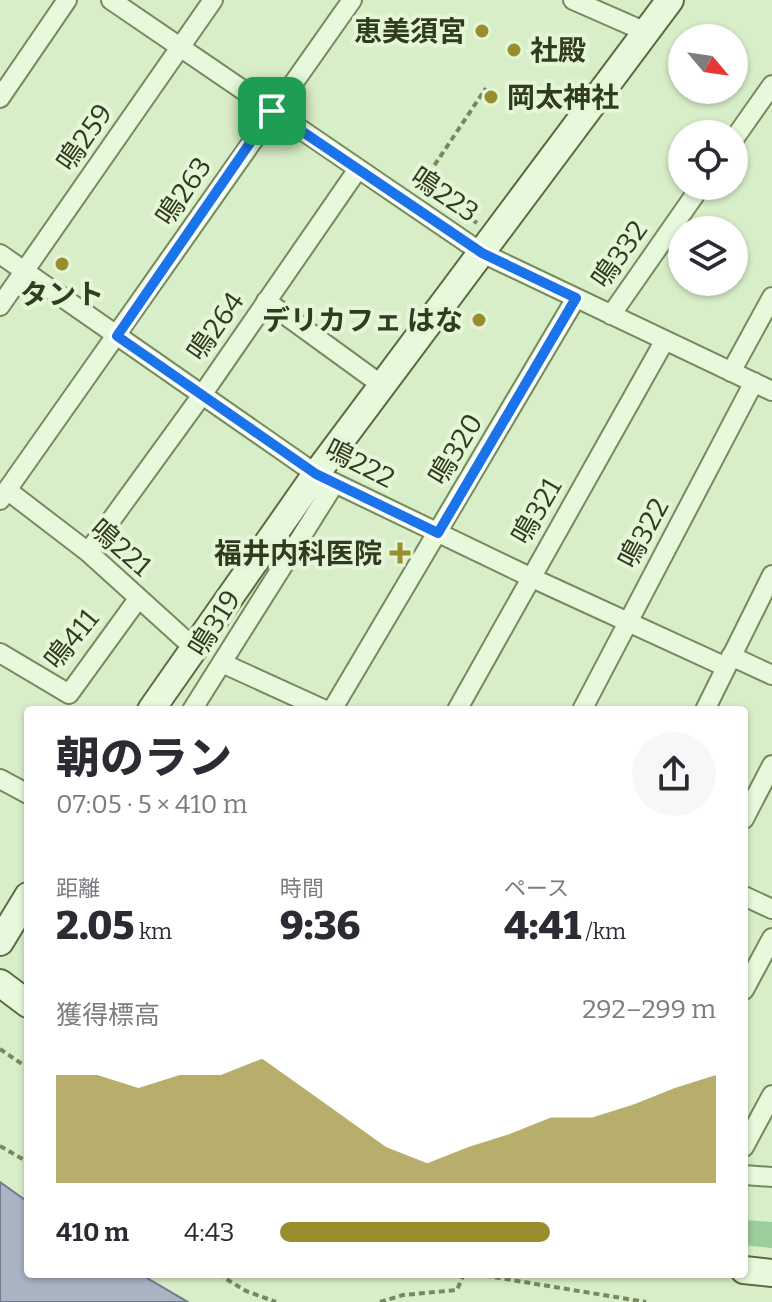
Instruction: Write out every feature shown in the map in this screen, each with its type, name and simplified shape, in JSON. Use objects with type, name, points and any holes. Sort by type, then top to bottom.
[{"type":"street","points":[[0,98],[67,0]]},
{"type":"street","name":"鳴223","points":[[111,0],[358,169],[576,298],[772,391]]},
{"type":"street","name":"鳴259","points":[[0,306],[213,0]]},
{"type":"street","name":"鳴263","points":[[4,495],[352,0]]},
{"type":"street","points":[[573,0],[646,32]]},
{"type":"street","points":[[154,706],[194,648],[326,479],[383,386],[670,0]]},
{"type":"street","points":[[747,120],[772,85]]},
{"type":"street","name":"鳴264","points":[[88,552],[202,395],[358,169]]},
{"type":"street","name":"鳴332","points":[[611,315],[691,200]]},
{"type":"street","name":"鳴222","points":[[0,254],[326,479],[628,622],[729,662],[772,675]]},
{"type":"street","points":[[731,372],[772,297]]},
{"type":"street","name":"鳴320","points":[[334,706],[576,298]]},
{"type":"street","points":[[266,301],[383,386]]},
{"type":"street","name":"鳴321","points":[[459,706],[665,340]]},
{"type":"street","name":"鳴322","points":[[584,706],[754,382]]},
{"type":"street","name":"鳴319","points":[[195,706],[326,479]]},
{"type":"street","name":"鳴221","points":[[4,495],[88,552],[194,648]]},
{"type":"street","points":[[707,706],[772,575]]},
{"type":"street","name":"鳴411","points":[[0,653],[69,694],[138,599]]},
{"type":"street","points":[[222,663],[316,706]]},
{"type":"street","points":[[748,811],[772,765]]},
{"type":"street","points":[[0,779],[24,792]]},
{"type":"street","points":[[748,898],[772,909]]},
{"type":"street","points":[[0,942],[24,903]]},
{"type":"street","points":[[748,983],[772,938]]},
{"type":"street","points":[[0,983],[24,1001]]},
{"type":"street","points":[[748,1140],[772,1095]]},
{"type":"street","points":[[748,1175],[772,1177]]},
{"type":"street","points":[[748,1270],[772,1273]]},
{"type":"path","points":[[486,88],[422,184],[488,244]]},
{"type":"path","points":[[0,1049],[24,1065]]},
{"type":"path","points":[[0,1146],[24,1160]]},
{"type":"path","points":[[225,1278],[246,1291],[276,1302]]},
{"type":"path","points":[[380,1302],[403,1295],[457,1290],[462,1278]]},
{"type":"path","points":[[499,1278],[646,1302]]},
{"type":"green space","points":[[748,1220],[772,1222],[772,1248],[748,1245]]},
{"type":"water","points":[[0,1182],[24,1199],[24,1278],[147,1278],[188,1302],[0,1302]]},
{"type":"place","name":"恵美須宮","points":[[482,31]]},
{"type":"place","name":"社殿","points":[[514,50]]},
{"type":"place","name":"岡太神社","points":[[491,97]]},
{"type":"place","name":"タント","points":[[62,264]]},
{"type":"place","name":"デリカフェ はな","points":[[479,320]]},
{"type":"place","name":"福井内科医院","points":[[400,553]]},
{"type":"route","points":[[272,111],[482,253],[576,298],[438,533],[316,474],[117,336],[272,111]]}]
